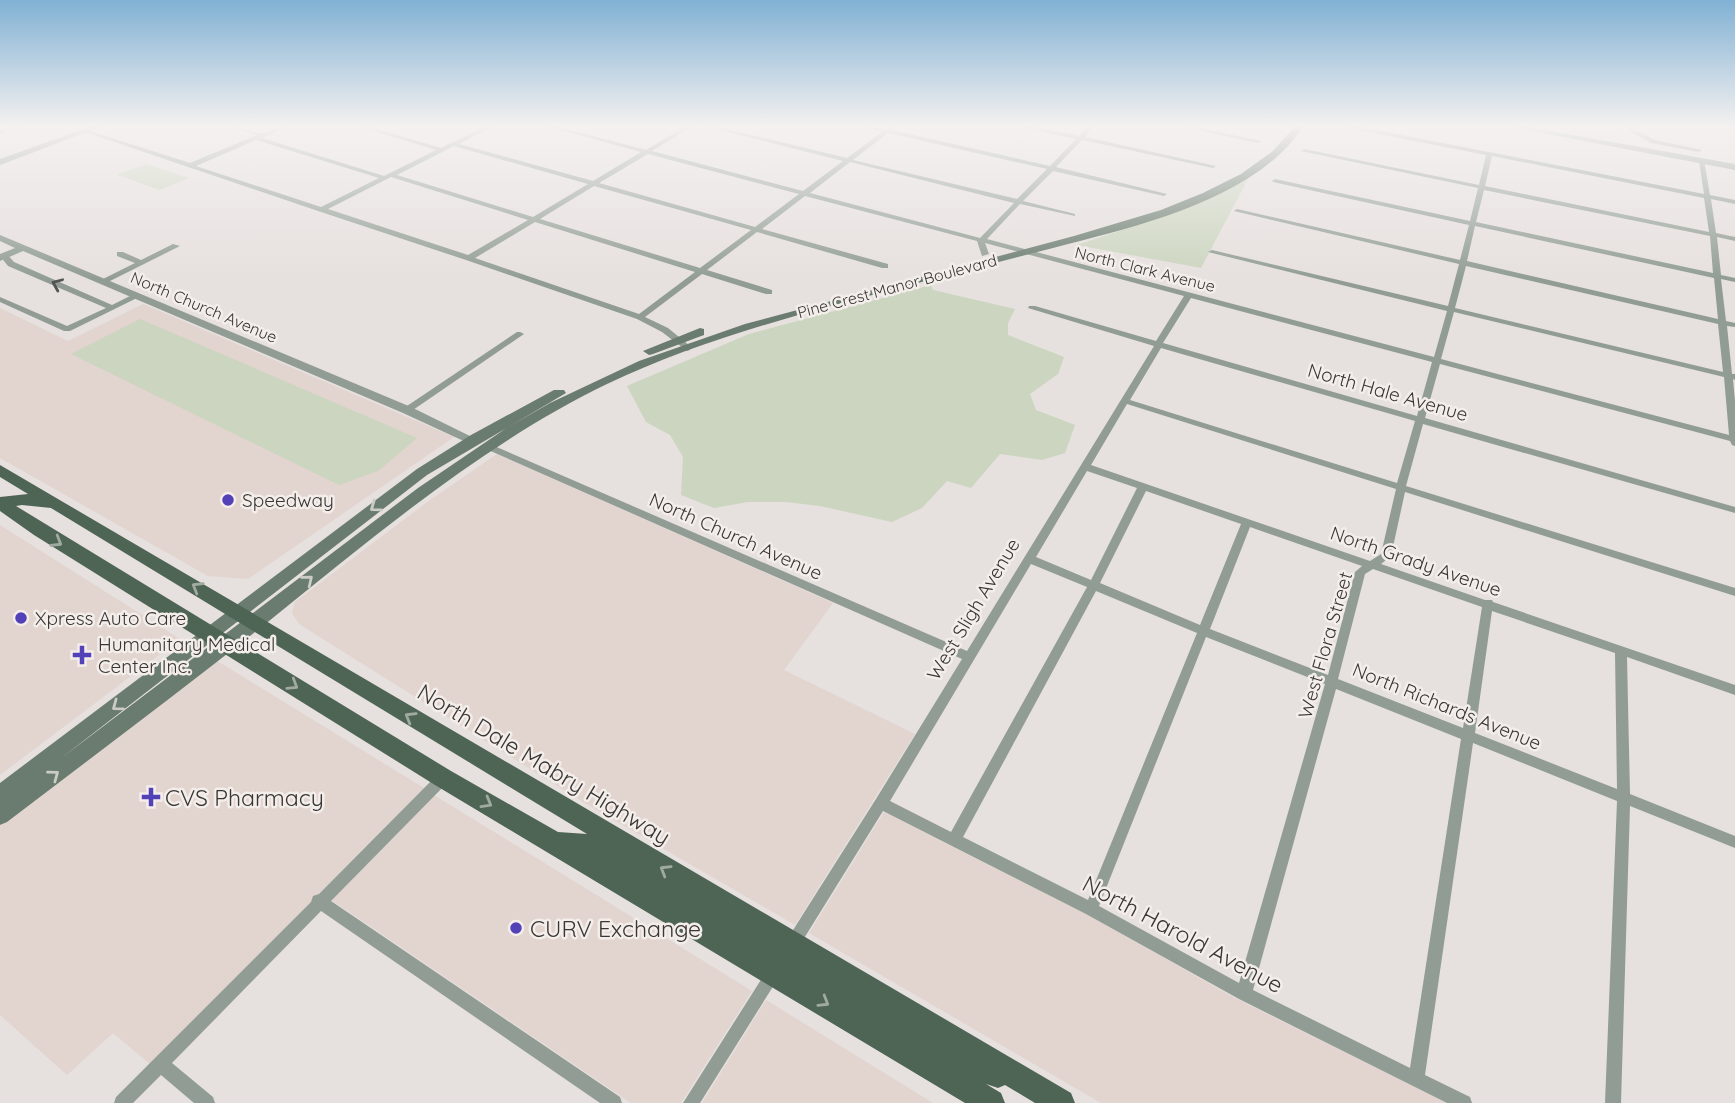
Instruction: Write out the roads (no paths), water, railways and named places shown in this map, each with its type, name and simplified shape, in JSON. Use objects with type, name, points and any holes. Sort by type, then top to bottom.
[{"type":"main road","name":"Pine Crest Manor Boulevard","points":[[247,617],[349,526],[472,440],[594,375],[766,312],[983,247],[1008,248],[1107,221],[1184,194],[1216,177]]},
{"type":"main road","name":"Pine Crest Manor Boulevard","points":[[218,639],[489,447],[603,382],[682,343],[1125,224],[1198,200],[1237,177]]},
{"type":"main road","name":"Pine Crest Manor Boulevard","points":[[489,447],[501,431],[558,393]]},
{"type":"main road","name":"Pine Crest Manor Boulevard","points":[[406,504],[419,485],[467,450],[472,440]]},
{"type":"main road","name":"North Dale Mabry Highway","points":[[0,470],[792,945],[1061,1103]]},
{"type":"main road","points":[[0,484],[25,485]]},
{"type":"main road","points":[[0,503],[22,499],[62,505]]},
{"type":"main road","points":[[0,503],[40,531],[443,778],[991,1103]]},
{"type":"main road","points":[[0,795],[218,639]]},
{"type":"main road","points":[[0,816],[218,639]]},
{"type":"main road","points":[[555,842],[585,844],[747,938],[771,947],[792,945]]},
{"type":"main road","points":[[774,972],[796,970],[819,978],[966,1065],[1028,1084]]},
{"type":"street","points":[[222,177],[640,317],[682,343]]},
{"type":"street","points":[[320,210],[386,177]]},
{"type":"street","points":[[389,177],[534,219],[769,292]]},
{"type":"street","points":[[571,177],[885,266]]},
{"type":"street","points":[[469,258],[605,177]]},
{"type":"street","points":[[745,177],[983,247],[1042,177]]},
{"type":"street","points":[[640,317],[825,177]]},
{"type":"street","points":[[919,177],[1073,215]]},
{"type":"street","points":[[1092,177],[1164,194]]},
{"type":"street","points":[[1442,177],[1735,239]]},
{"type":"street","name":"West Flora Street","points":[[1244,994],[1360,572],[1386,556],[1401,487],[1451,310],[1483,177]]},
{"type":"street","points":[[1611,177],[1735,202]]},
{"type":"street","points":[[1705,177],[1721,322],[1731,376],[1735,442]]},
{"type":"street","points":[[1275,181],[1472,221],[1735,281]]},
{"type":"street","points":[[1237,211],[1735,325]]},
{"type":"street","name":"North Church Avenue","points":[[0,238],[472,440]]},
{"type":"street","points":[[103,281],[176,246]]},
{"type":"street","points":[[23,248],[2,257],[11,264],[113,308]]},
{"type":"street","name":"North Clark Avenue","points":[[1008,248],[1437,359],[1735,442]]},
{"type":"street","points":[[1212,251],[1731,376]]},
{"type":"street","points":[[120,254],[141,263]]},
{"type":"street","name":"West Sligh Avenue","points":[[792,945],[1189,294]]},
{"type":"street","points":[[0,299],[64,329],[70,329],[137,296]]},
{"type":"street","name":"North Hale Avenue","points":[[1032,308],[1735,510]]},
{"type":"street","points":[[407,410],[520,334]]},
{"type":"street","points":[[1125,401],[1735,592]]},
{"type":"street","name":"North Church Avenue","points":[[489,447],[968,657]]},
{"type":"street","name":"North Grady Avenue","points":[[1084,467],[1488,603],[1735,690]]},
{"type":"street","points":[[954,840],[1094,584],[1143,486]]},
{"type":"street","points":[[1091,909],[1247,522]]},
{"type":"street","name":"North Richards Avenue","points":[[1028,558],[1204,631],[1735,842]]},
{"type":"street","points":[[1416,1079],[1466,734],[1488,603]]},
{"type":"street","points":[[1613,1103],[1624,797],[1621,652]]},
{"type":"street","points":[[122,1103],[318,901],[443,778]]},
{"type":"street","name":"North Harold Avenue","points":[[881,803],[1091,909],[1244,994],[1464,1103]]},
{"type":"street","points":[[318,901],[614,1103]]},
{"type":"street","points":[[691,1103],[774,972]]},
{"type":"street","points":[[160,1064],[207,1103]]},
{"type":"place","name":"Speedway","points":[[228,500]]},
{"type":"place","name":"Xpress Auto Care","points":[[21,618]]},
{"type":"place","name":"Humanitary Medical Center Inc.","points":[[82,655]]},
{"type":"place","name":"CVS Pharmacy","points":[[151,797]]},
{"type":"place","name":"CURV Exchange","points":[[516,928]]}]
